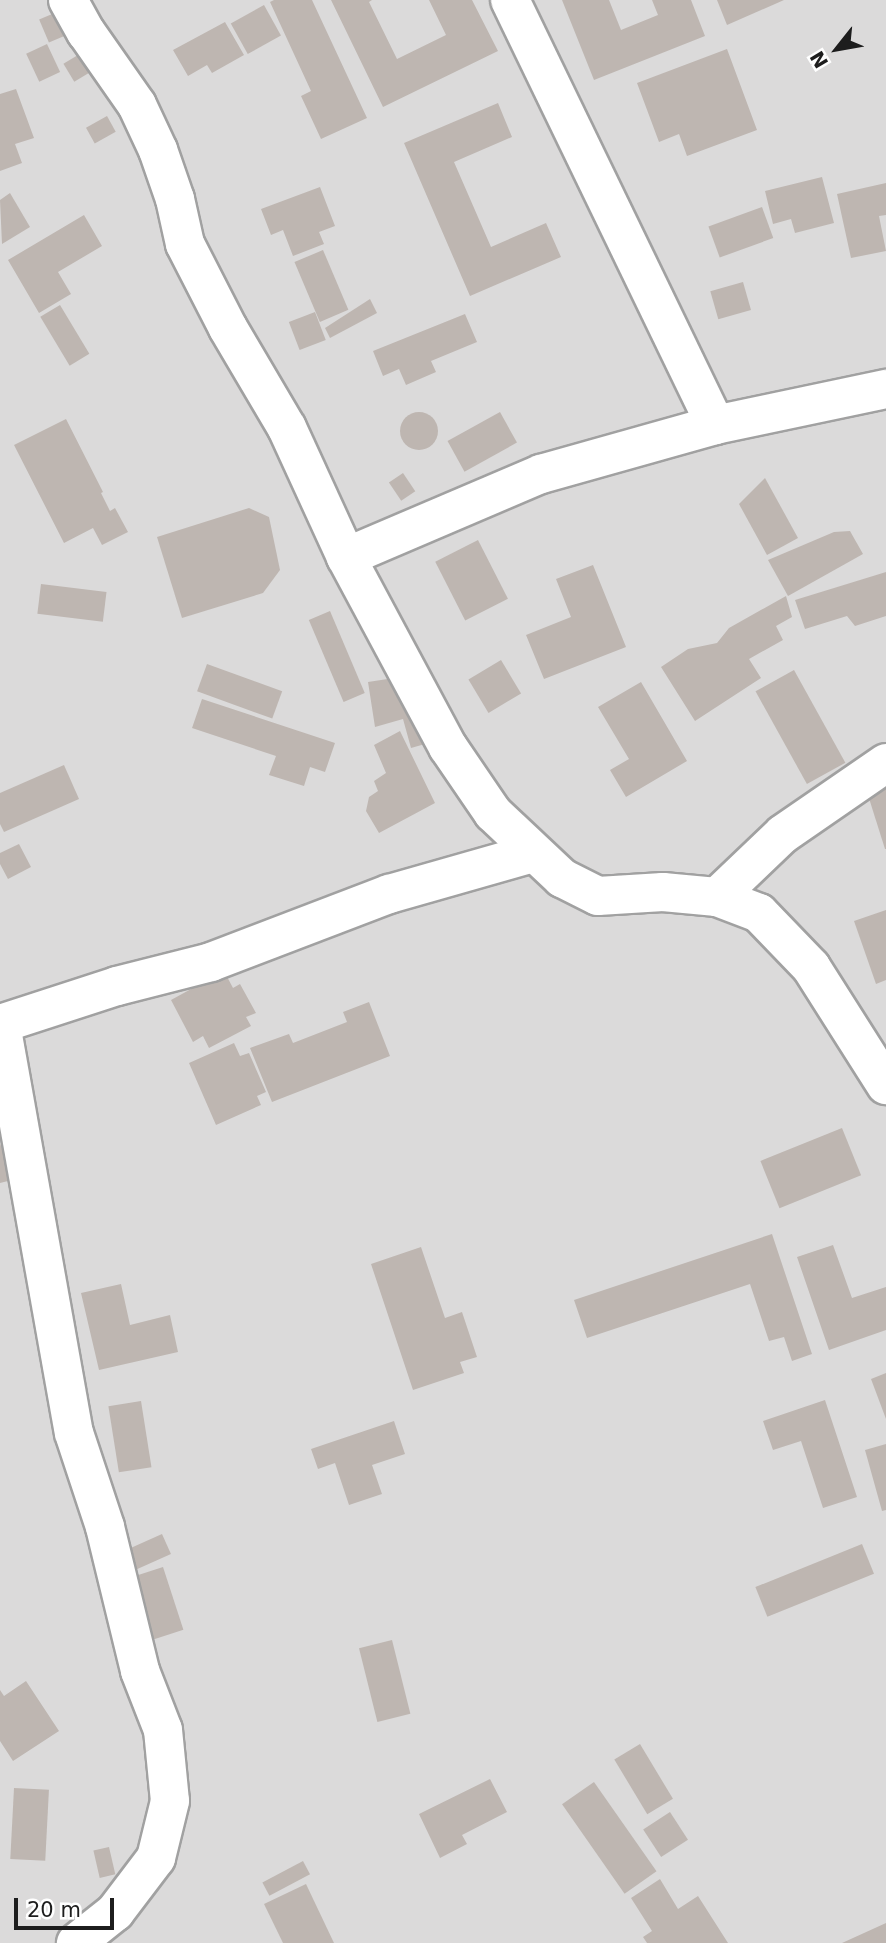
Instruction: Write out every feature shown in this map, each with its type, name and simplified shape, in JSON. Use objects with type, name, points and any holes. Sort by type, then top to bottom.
[{"type":"street","points":[[68,0],[86,33],[137,105],[158,150],[175,199],[185,244],[228,328],[287,429],[346,557],[449,747],[493,813],[562,878],[598,896],[663,892],[717,897],[759,914],[811,967],[886,1085]]},
{"type":"street","points":[[510,0],[715,425]]},
{"type":"street","points":[[346,557],[541,474],[715,425],[886,390]]},
{"type":"street","points":[[717,897],[783,834],[886,763]]},
{"type":"street","points":[[76,1943],[115,1912],[156,1858],[170,1801],[163,1730],[140,1671],[105,1527],[74,1433],[1,1024],[117,986],[211,962],[389,894],[533,853]]},
{"type":"shaded area","points":[[0,0],[886,0],[886,1943],[0,1943]]},
{"type":"building","points":[[312,0],[367,118],[321,139],[301,96],[311,91],[270,2]]},
{"type":"building","points":[[331,0],[372,0],[369,2],[397,59],[446,35],[429,0],[472,0],[498,51],[383,107]]},
{"type":"building","points":[[562,0],[609,0],[621,30],[658,15],[652,0],[691,0],[705,36],[594,80]]},
{"type":"building","points":[[717,0],[784,0],[727,25]]},
{"type":"building","points":[[264,5],[281,36],[248,54],[231,23]]},
{"type":"building","points":[[64,9],[74,32],[49,43],[39,20]]},
{"type":"building","points":[[225,22],[244,55],[212,73],[207,65],[188,76],[173,50]]},
{"type":"building","points":[[47,44],[60,72],[39,82],[26,54]]},
{"type":"building","points":[[727,49],[757,130],[687,156],[679,134],[659,142],[637,83]]},
{"type":"building","points":[[78,55],[89,73],[74,82],[63,64]]},
{"type":"building","points":[[16,89],[34,138],[15,144],[22,163],[0,171],[0,94]]},
{"type":"building","points":[[498,103],[512,137],[454,162],[491,247],[546,223],[561,257],[470,296],[404,143]]},
{"type":"building","points":[[107,116],[116,132],[95,143],[86,128]]},
{"type":"building","points":[[822,177],[834,223],[795,233],[791,219],[773,224],[765,191]]},
{"type":"building","points":[[886,183],[886,215],[879,216],[886,251],[851,258],[837,194]]},
{"type":"building","points":[[320,187],[335,226],[319,232],[324,244],[293,256],[283,230],[271,235],[261,209]]},
{"type":"building","points":[[10,193],[30,227],[2,244],[0,200]]},
{"type":"building","points":[[762,207],[773,238],[720,258],[708,226]]},
{"type":"building","points":[[84,215],[102,246],[58,272],[71,294],[39,313],[8,260]]},
{"type":"building","points":[[323,250],[348,310],[320,322],[294,262]]},
{"type":"building","points":[[743,282],[751,310],[718,319],[710,291]]},
{"type":"building","points":[[370,299],[377,313],[330,338],[325,328]]},
{"type":"building","points":[[60,305],[89,354],[70,366],[40,317]]},
{"type":"building","points":[[315,312],[326,340],[300,350],[289,322]]},
{"type":"building","points":[[465,314],[477,342],[431,361],[436,372],[406,385],[399,369],[383,376],[373,351]]},
{"type":"building","points":[[419,412],[433,417],[438,431],[433,445],[419,450],[405,445],[400,431],[405,417]]},
{"type":"building","points":[[500,412],[517,443],[464,472],[448,441]]},
{"type":"building","points":[[66,419],[110,511],[115,508],[128,532],[102,545],[93,528],[64,543],[14,445]]},
{"type":"building","points":[[403,473],[415,491],[401,501],[389,483]]},
{"type":"building","points":[[765,478],[798,538],[767,555],[739,504]]},
{"type":"building","points":[[249,508],[269,517],[280,570],[263,593],[182,618],[157,537]]},
{"type":"building","points":[[850,531],[863,554],[788,596],[768,560],[834,532]]},
{"type":"building","points":[[478,540],[508,599],[465,621],[435,562]]},
{"type":"building","points":[[593,565],[626,647],[544,679],[526,635],[571,617],[556,579]]},
{"type":"building","points":[[886,572],[886,616],[855,626],[847,616],[805,629],[795,600]]},
{"type":"building","points":[[41,584],[107,592],[103,622],[37,614]]},
{"type":"building","points":[[786,596],[792,617],[776,626],[783,640],[749,659],[761,678],[695,721],[661,667],[688,649],[717,643],[729,628]]},
{"type":"building","points":[[330,611],[365,693],[344,702],[309,620]]},
{"type":"building","points":[[501,660],[521,693],[489,713],[468,680]]},
{"type":"building","points":[[207,664],[282,691],[272,719],[197,691]]},
{"type":"building","points":[[794,670],[845,763],[807,784],[756,691]]},
{"type":"building","points":[[407,676],[432,742],[411,748],[403,719],[375,727],[368,682]]},
{"type":"building","points":[[641,682],[687,761],[626,797],[610,770],[629,759],[598,707]]},
{"type":"building","points":[[202,699],[335,743],[325,772],[310,767],[304,786],[269,775],[276,756],[192,728]]},
{"type":"building","points":[[400,731],[435,803],[379,833],[366,811],[369,797],[378,791],[374,781],[386,773],[374,745]]},
{"type":"building","points":[[64,765],[79,799],[4,832],[0,824],[0,793]]},
{"type":"building","points":[[886,786],[886,849],[885,849],[867,792]]},
{"type":"building","points":[[19,844],[31,867],[8,879],[0,864],[0,853]]},
{"type":"building","points":[[886,910],[886,980],[876,984],[854,921]]},
{"type":"building","points":[[224,971],[233,988],[240,984],[256,1013],[246,1017],[251,1026],[209,1048],[203,1036],[193,1042],[171,1000]]},
{"type":"building","points":[[369,1002],[390,1056],[272,1102],[250,1048],[289,1034],[293,1043],[347,1022],[343,1012]]},
{"type":"building","points":[[234,1043],[240,1056],[249,1053],[266,1092],[257,1096],[261,1105],[216,1125],[189,1063]]},
{"type":"building","points":[[842,1128],[861,1175],[780,1208],[760,1161]]},
{"type":"building","points":[[0,1143],[12,1180],[0,1183]]},
{"type":"building","points":[[772,1234],[812,1354],[792,1361],[784,1337],[769,1341],[750,1284],[587,1338],[574,1300]]},
{"type":"building","points":[[833,1245],[852,1298],[886,1287],[886,1330],[829,1350],[797,1257]]},
{"type":"building","points":[[421,1247],[445,1318],[462,1312],[477,1357],[460,1362],[464,1373],[413,1390],[371,1264]]},
{"type":"building","points":[[121,1284],[130,1325],[170,1315],[178,1352],[99,1370],[81,1293]]},
{"type":"building","points":[[886,1373],[886,1419],[871,1379]]},
{"type":"building","points":[[825,1400],[857,1497],[823,1508],[801,1441],[773,1450],[763,1421]]},
{"type":"building","points":[[141,1401],[151,1467],[119,1472],[108,1406]]},
{"type":"building","points":[[394,1421],[405,1454],[372,1465],[382,1494],[349,1505],[335,1463],[318,1469],[311,1449]]},
{"type":"building","points":[[886,1444],[886,1510],[882,1511],[865,1450]]},
{"type":"building","points":[[162,1534],[171,1554],[133,1571],[125,1551]]},
{"type":"building","points":[[862,1544],[874,1574],[767,1617],[755,1587]]},
{"type":"building","points":[[163,1567],[183,1630],[151,1640],[131,1578]]},
{"type":"building","points":[[392,1640],[410,1714],[377,1722],[359,1648]]},
{"type":"building","points":[[26,1681],[59,1731],[13,1761],[0,1741],[0,1690],[4,1696]]},
{"type":"building","points":[[640,1744],[673,1799],[647,1814],[614,1759]]},
{"type":"building","points":[[490,1779],[507,1812],[462,1835],[467,1844],[440,1858],[419,1814]]},
{"type":"building","points":[[594,1782],[657,1871],[625,1894],[562,1804]]},
{"type":"building","points":[[14,1788],[49,1790],[45,1861],[10,1859]]},
{"type":"building","points":[[670,1812],[688,1840],[661,1857],[643,1829]]},
{"type":"building","points":[[109,1847],[115,1874],[100,1878],[93,1851]]},
{"type":"building","points":[[303,1861],[310,1874],[269,1896],[262,1883]]},
{"type":"building","points":[[660,1879],[678,1909],[698,1896],[728,1943],[647,1943],[643,1937],[652,1931],[631,1898]]},
{"type":"building","points":[[306,1884],[334,1943],[283,1943],[264,1904]]},
{"type":"building","points":[[886,1923],[886,1943],[842,1943]]}]
